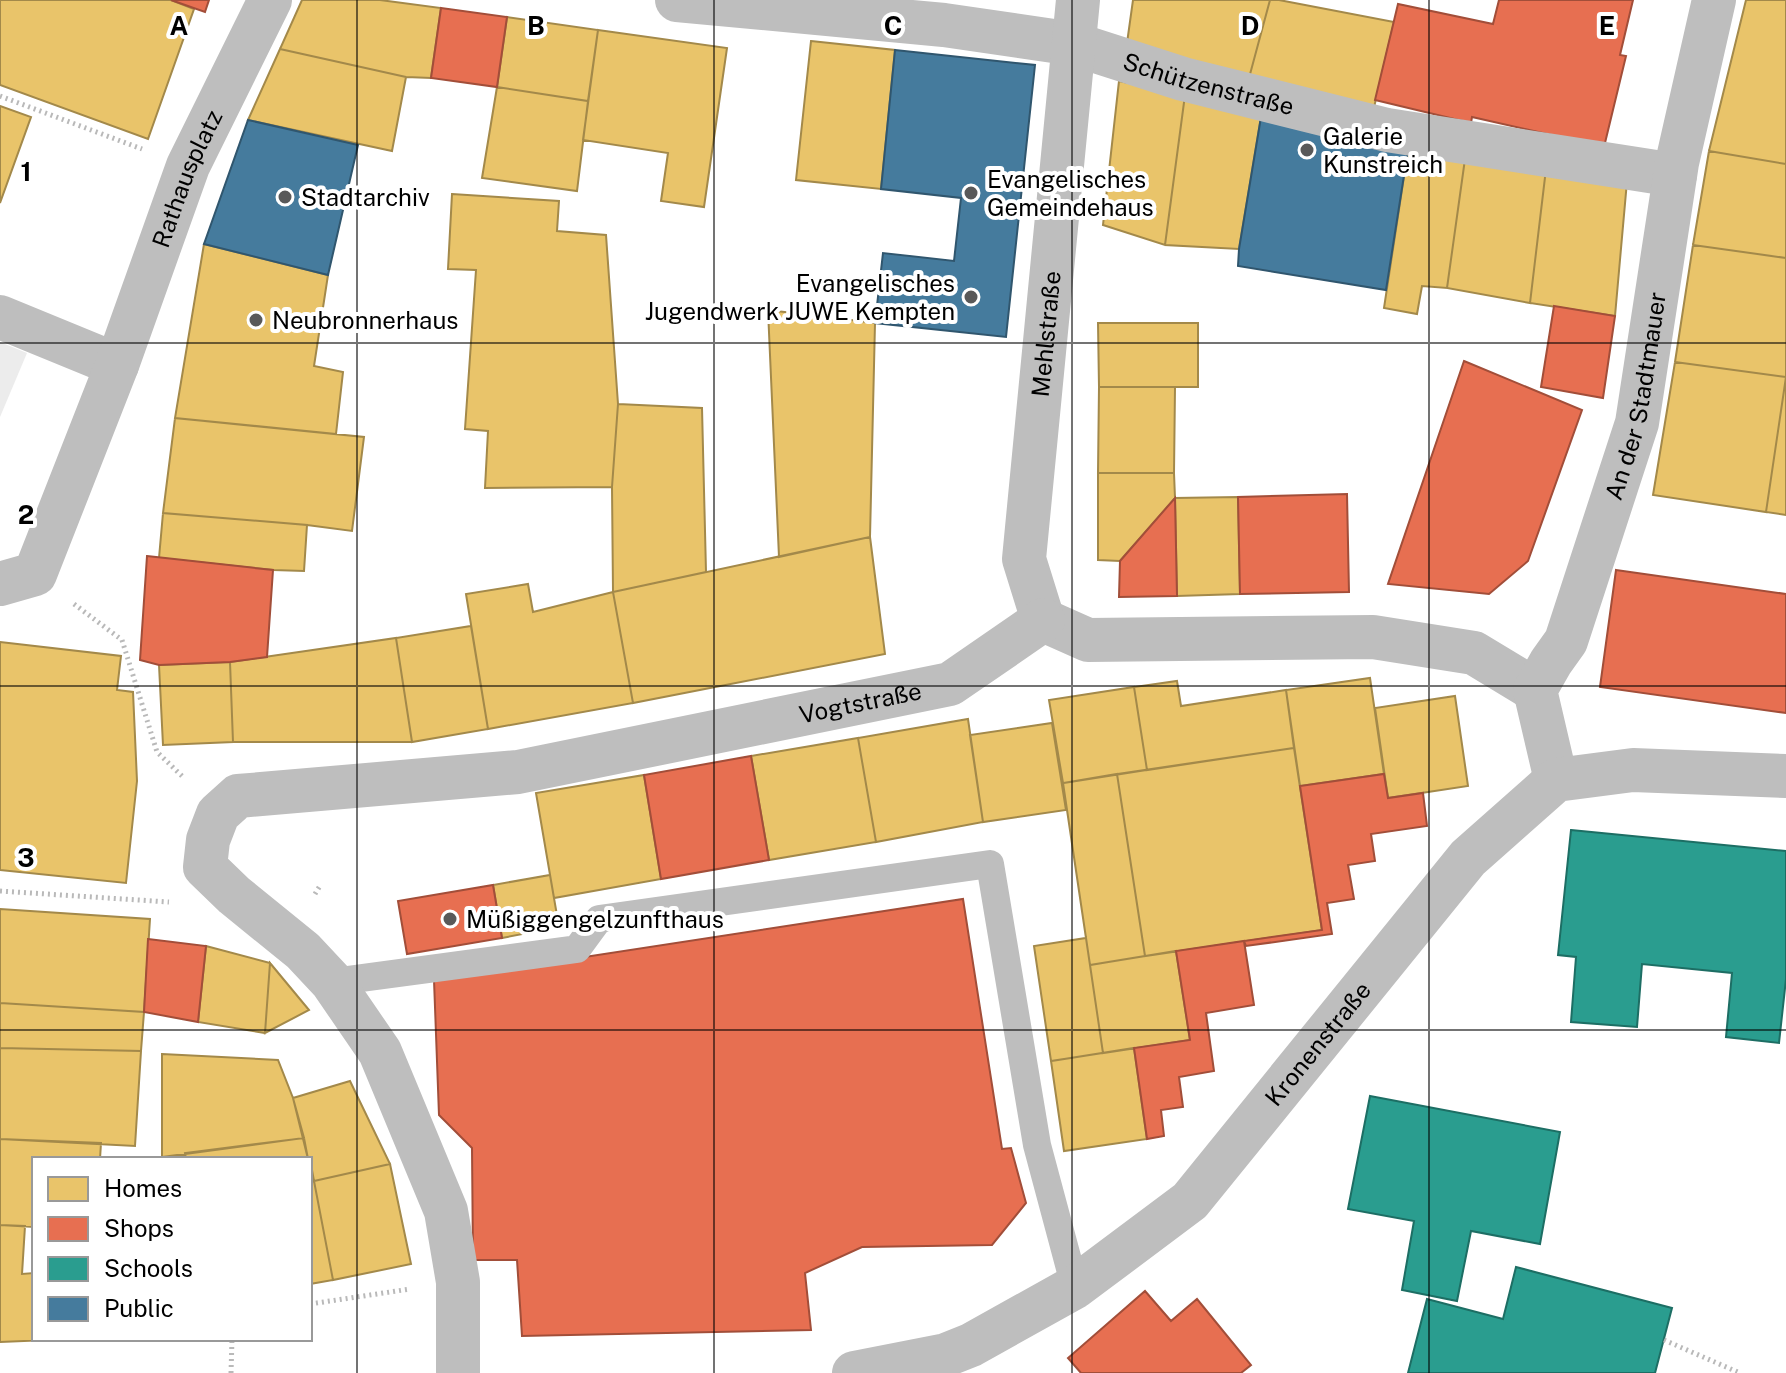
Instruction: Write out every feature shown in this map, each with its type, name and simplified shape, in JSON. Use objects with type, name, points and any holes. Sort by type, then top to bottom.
[{"type":"street","name":"Rathausplatz","points":[[18,579],[117,365],[188,166],[270,0]]},
{"type":"street","name":"Schützenstraße","points":[[677,0],[944,25],[1074,44],[1183,79],[1387,130],[1686,168]]},
{"type":"street","name":"Mehlstraße","points":[[1043,620],[1024,559],[1078,0]]},
{"type":"street","name":"An der Stadtmauer","points":[[1535,690],[1566,641],[1637,423],[1686,168],[1714,0]]},
{"type":"street","points":[[0,317],[117,365]]},
{"type":"street","points":[[1043,620],[1088,640],[1373,637],[1474,653],[1535,690],[1556,780],[1633,770],[1786,776]]},
{"type":"street","name":"Vogtstraße","points":[[218,814],[238,796],[518,772],[950,684],[1043,620]]},
{"type":"street","name":"Kronenstraße","points":[[854,1373],[947,1364],[971,1345],[1075,1287],[1190,1201],[1468,858],[1556,780]]},
{"type":"street","points":[[218,814],[208,840],[205,867],[303,951],[332,982],[380,1052],[446,1211],[458,1282],[458,1373]]},
{"type":"lane","points":[[332,982],[577,949],[599,919],[990,864],[1037,1145],[1075,1287]]},
{"type":"path","points":[[0,96],[188,166]]},
{"type":"path","points":[[18,579],[122,640],[157,752],[218,814]]},
{"type":"path","points":[[0,891],[177,902],[205,867]]},
{"type":"path","points":[[312,1304],[458,1282]]},
{"type":"path","points":[[1664,1340],[1740,1373]]},
{"type":"path","points":[[231,1373],[232,1341]]},
{"type":"shaded area","points":[[0,342],[27,353],[0,417]]},
{"type":"building: Homes","points":[[0,0],[171,0],[194,9],[148,139],[0,85]]},
{"type":"building: Homes","points":[[302,0],[380,0],[441,8],[431,78],[406,77],[280,49]]},
{"type":"building: Homes","points":[[1133,0],[1270,0],[1249,78],[1127,43]]},
{"type":"building: Homes","points":[[1270,0],[1394,22],[1372,116],[1249,78]]},
{"type":"building: Homes","points":[[1746,0],[1786,0],[1786,164],[1709,151]]},
{"type":"building: Homes","points":[[507,17],[598,30],[588,101],[497,87]]},
{"type":"building: Homes","points":[[598,30],[727,48],[704,207],[661,201],[668,153],[583,140]]},
{"type":"building: Homes","points":[[811,41],[895,50],[881,189],[796,180]]},
{"type":"building: Homes","points":[[280,49],[406,77],[392,151],[248,120]]},
{"type":"building: Homes","points":[[1119,81],[1185,95],[1165,245],[1103,225]]},
{"type":"building: Homes","points":[[497,87],[588,101],[577,191],[482,178]]},
{"type":"building: Homes","points":[[1185,95],[1261,117],[1239,249],[1165,245]]},
{"type":"building: Homes","points":[[0,106],[31,117],[0,203]]},
{"type":"building: Homes","points":[[1408,150],[1465,159],[1447,288],[1422,286],[1417,314],[1384,308]]},
{"type":"building: Homes","points":[[1709,151],[1786,164],[1786,258],[1693,245]]},
{"type":"building: Homes","points":[[1465,159],[1546,169],[1530,303],[1447,288]]},
{"type":"building: Homes","points":[[1546,169],[1627,181],[1615,316],[1530,303]]},
{"type":"building: Homes","points":[[452,194],[559,201],[557,231],[606,235],[618,404],[612,487],[485,488],[488,431],[465,429],[476,270],[448,269]]},
{"type":"building: Homes","name":"Neubronnerhaus","points":[[204,244],[328,275],[314,366],[343,372],[336,434],[175,418]]},
{"type":"building: Homes","points":[[1693,245],[1786,258],[1786,377],[1675,362]]},
{"type":"building: Homes","points":[[768,310],[875,323],[870,537],[779,557]]},
{"type":"building: Homes","points":[[1098,323],[1198,323],[1198,387],[1099,387]]},
{"type":"building: Homes","points":[[1675,362],[1786,377],[1766,512],[1653,495]]},
{"type":"building: Homes","points":[[1786,377],[1786,515],[1766,512]]},
{"type":"building: Homes","points":[[1099,387],[1175,387],[1174,473],[1098,473]]},
{"type":"building: Homes","points":[[618,404],[702,408],[706,572],[613,592],[612,487]]},
{"type":"building: Homes","points":[[175,418],[364,437],[352,531],[163,513]]},
{"type":"building: Homes","points":[[1098,473],[1174,473],[1175,498],[1120,561],[1098,560]]},
{"type":"building: Homes","points":[[1238,497],[1240,594],[1177,596],[1175,498]]},
{"type":"building: Homes","points":[[163,513],[307,525],[304,571],[159,558]]},
{"type":"building: Homes","points":[[870,537],[885,654],[633,703],[613,592]]},
{"type":"building: Homes","points":[[528,584],[533,612],[613,592],[633,703],[488,729],[466,594]]},
{"type":"building: Homes","points":[[471,626],[488,729],[412,742],[396,638]]},
{"type":"building: Homes","points":[[396,638],[412,742],[233,742],[230,662]]},
{"type":"building: Homes","points":[[0,642],[121,656],[117,690],[133,692],[137,781],[126,883],[0,870]]},
{"type":"building: Homes","points":[[230,662],[233,742],[163,745],[159,665]]},
{"type":"building: Homes","points":[[1370,678],[1384,774],[1300,786],[1286,690]]},
{"type":"building: Homes","points":[[1177,681],[1181,706],[1286,690],[1294,748],[1147,770],[1134,687]]},
{"type":"building: Homes","points":[[1134,687],[1147,770],[1063,783],[1049,700]]},
{"type":"building: Homes","points":[[1455,696],[1468,786],[1388,798],[1375,708]]},
{"type":"building: Homes","points":[[968,719],[983,822],[876,842],[858,738]]},
{"type":"building: Homes","points":[[1052,723],[1066,810],[983,822],[970,735]]},
{"type":"building: Homes","points":[[858,738],[876,842],[769,860],[751,756]]},
{"type":"building: Homes","points":[[1294,748],[1322,930],[1145,956],[1117,774]]},
{"type":"building: Homes","points":[[1117,774],[1145,956],[1090,965],[1063,783]]},
{"type":"building: Homes","points":[[644,775],[661,879],[554,898],[536,793]]},
{"type":"building: Homes","points":[[550,875],[559,927],[502,938],[493,885]]},
{"type":"building: Homes","points":[[0,909],[150,919],[144,1012],[0,1003]]},
{"type":"building: Homes","points":[[1086,938],[1103,1053],[1051,1061],[1034,946]]},
{"type":"building: Homes","points":[[206,946],[270,963],[265,1033],[198,1022]]},
{"type":"building: Homes","points":[[1176,951],[1190,1040],[1103,1053],[1090,965]]},
{"type":"building: Homes","points":[[270,963],[309,1010],[265,1033]]},
{"type":"building: Homes","points":[[0,1003],[144,1012],[141,1051],[0,1048]]},
{"type":"building: Homes","points":[[0,1048],[141,1051],[135,1146],[0,1139]]},
{"type":"building: Homes","points":[[1134,1048],[1147,1139],[1064,1151],[1051,1061]]},
{"type":"building: Homes","points":[[162,1054],[278,1060],[304,1138],[162,1157]]},
{"type":"building: Homes","points":[[350,1081],[390,1164],[314,1181],[312,1157],[308,1157],[293,1098]]},
{"type":"building: Homes","points":[[304,1138],[308,1157],[186,1157],[185,1153]]},
{"type":"building: Homes","points":[[0,1139],[101,1143],[100,1157],[32,1157],[32,1227],[0,1225]]},
{"type":"building: Homes","points":[[390,1164],[411,1264],[333,1280],[314,1181]]},
{"type":"building: Homes","points":[[312,1182],[333,1280],[312,1284]]},
{"type":"building: Homes","points":[[0,1225],[25,1226],[22,1274],[32,1273],[32,1341],[0,1342]]},
{"type":"building: Shops","points":[[171,0],[209,0],[205,12]]},
{"type":"building: Shops","points":[[1499,0],[1633,0],[1620,55],[1626,56],[1604,147],[1472,117],[1471,123],[1375,100],[1398,4],[1493,24]]},
{"type":"building: Shops","points":[[441,8],[507,17],[497,87],[431,78]]},
{"type":"building: Shops","points":[[1554,306],[1615,316],[1603,398],[1541,387]]},
{"type":"building: Shops","points":[[1464,361],[1582,410],[1528,561],[1489,594],[1388,584]]},
{"type":"building: Shops","points":[[1347,494],[1349,592],[1240,594],[1238,497]]},
{"type":"building: Shops","points":[[1175,498],[1177,596],[1119,597],[1120,561]]},
{"type":"building: Shops","points":[[147,556],[273,570],[267,657],[159,665],[140,660]]},
{"type":"building: Shops","points":[[1616,570],[1786,594],[1786,713],[1600,687]]},
{"type":"building: Shops","points":[[751,756],[769,860],[661,879],[644,775]]},
{"type":"building: Shops","points":[[1384,774],[1388,798],[1423,793],[1427,826],[1371,834],[1375,861],[1348,865],[1354,899],[1327,903],[1332,934],[1246,946],[1244,941],[1322,930],[1300,786]]},
{"type":"building: Shops","name":"Müßiggengelzunfthaus","points":[[493,885],[502,938],[407,954],[398,901]]},
{"type":"building: Shops","points":[[963,899],[1002,1149],[1011,1148],[1026,1203],[992,1245],[862,1247],[805,1273],[811,1330],[522,1336],[517,1260],[473,1260],[472,1148],[439,1115],[434,980]]},
{"type":"building: Shops","points":[[148,939],[206,946],[198,1022],[144,1012]]},
{"type":"building: Shops","points":[[1244,941],[1254,1005],[1206,1013],[1214,1071],[1179,1077],[1183,1107],[1161,1110],[1164,1136],[1147,1139],[1134,1048],[1190,1040],[1176,951]]},
{"type":"building: Shops","points":[[1145,1291],[1171,1321],[1197,1299],[1251,1365],[1241,1373],[1081,1373],[1068,1358]]},
{"type":"building: Schools","points":[[1571,830],[1786,851],[1786,979],[1779,1043],[1726,1037],[1732,973],[1642,964],[1637,1027],[1571,1022],[1576,957],[1558,955]]},
{"type":"building: Schools","points":[[1370,1096],[1560,1132],[1540,1244],[1471,1231],[1457,1301],[1402,1290],[1414,1221],[1348,1209]]},
{"type":"building: Schools","points":[[1516,1267],[1672,1308],[1655,1373],[1408,1373],[1427,1299],[1503,1319]]},
{"type":"building: Public","name":"Evangelisches Gemeindehaus","points":[[895,50],[1035,65],[1006,337],[875,323],[883,253],[954,261],[961,198],[881,189]]},
{"type":"building: Public","points":[[1261,117],[1408,150],[1386,290],[1238,266]]},
{"type":"building: Public","points":[[248,120],[358,145],[328,275],[204,244]]},
{"type":"place","name":"Galerie Kunstreich","points":[[1307,150]]},
{"type":"place","name":"Evangelisches Gemeindehaus","points":[[971,193]]},
{"type":"place","name":"Stadtarchiv","points":[[285,197]]},
{"type":"place","name":"Evangelisches Jugendwerk JUWE Kempten","points":[[971,297]]},
{"type":"place","name":"Neubronnerhaus","points":[[256,320]]},
{"type":"place","name":"Müßiggengelzunfthaus","points":[[450,919]]}]
